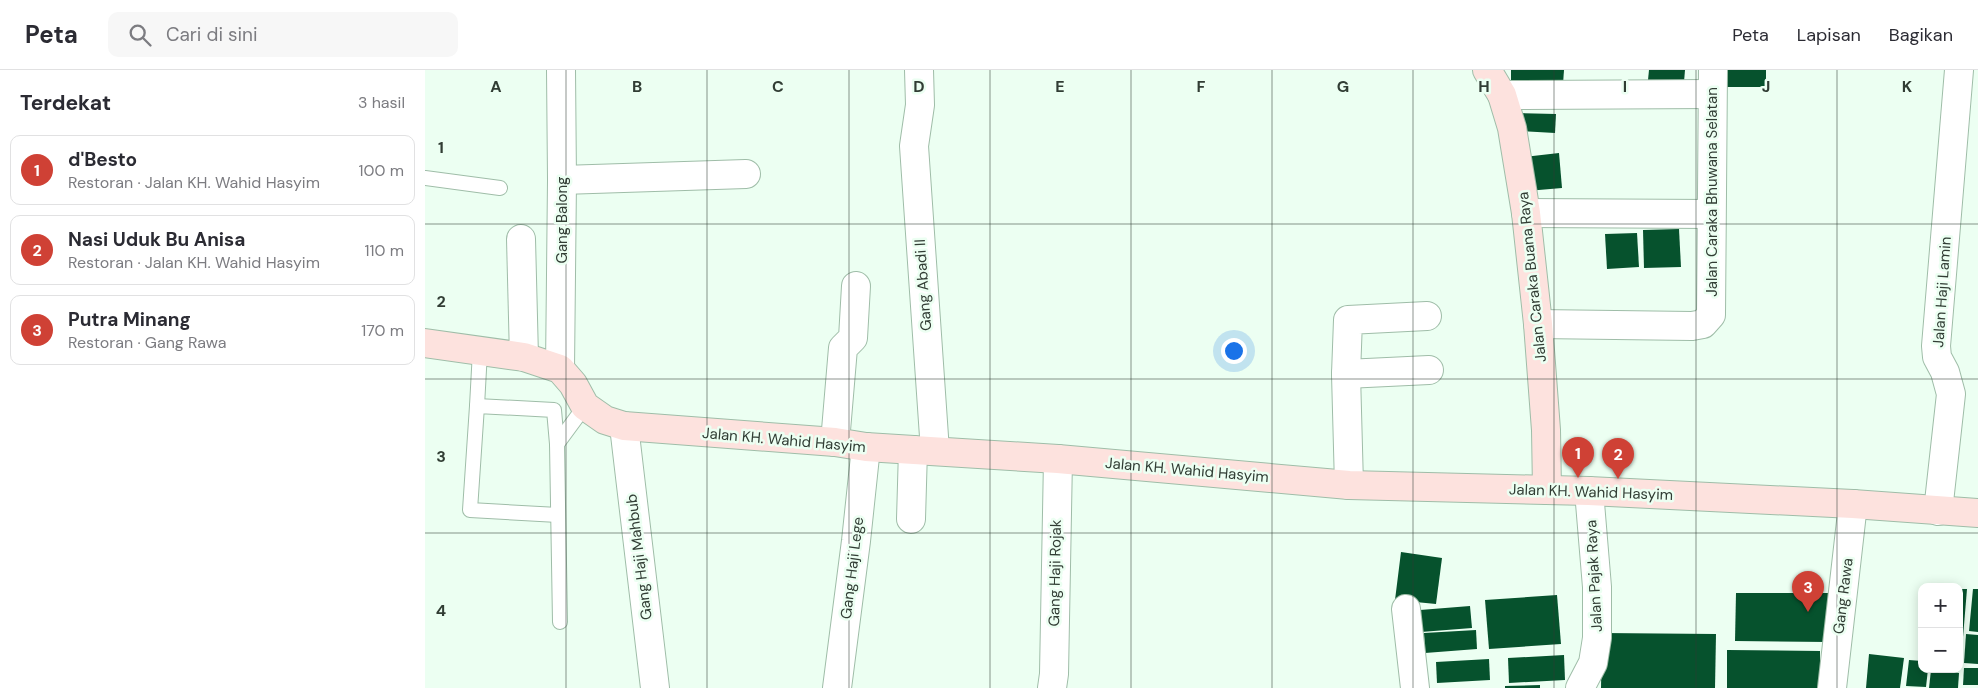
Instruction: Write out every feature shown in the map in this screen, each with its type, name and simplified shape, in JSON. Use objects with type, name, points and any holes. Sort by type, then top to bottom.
[{"type":"street","name":"Gang Balong","points":[[560,369],[561,70]]},
{"type":"street","name":"Gang Abadi II","points":[[911,519],[924,450],[914,146],[918,120],[919,70]]},
{"type":"street","name":"Jalan Caraka Buana Raya","points":[[1487,70],[1502,95],[1512,128],[1526,213],[1547,430],[1547,490]]},
{"type":"street","name":"Jalan Haji Lamin","points":[[1938,511],[1951,394],[1945,372],[1937,357],[1936,346],[1959,70]]},
{"type":"street","points":[[1502,95],[1712,82]]},
{"type":"street","name":"Jalan Caraka Bhuwana Selatan","points":[[1538,324],[1692,326],[1703,324],[1711,314],[1712,82]]},
{"type":"street","points":[[562,180],[746,174]]},
{"type":"street","points":[[1526,213],[1711,214]]},
{"type":"street","points":[[521,239],[524,357]]},
{"type":"street","points":[[835,442],[843,348],[853,338],[856,286]]},
{"type":"street","points":[[1349,485],[1346,374],[1348,320],[1427,316]]},
{"type":"street","points":[[425,343],[524,357],[560,369]]},
{"type":"street","name":"Jalan KH. Wahid Hasyim","points":[[560,369],[573,384],[585,406],[605,420],[624,426],[722,435],[835,442],[866,447],[1058,459],[1349,485],[1589,491],[1853,504],[1978,513]]},
{"type":"street","points":[[1346,374],[1429,370]]},
{"type":"street","name":"Gang Haji Mahbub","points":[[624,426],[655,688]]},
{"type":"street","name":"Gang Haji Lege","points":[[837,688],[866,447]]},
{"type":"street","name":"Gang Haji Rojak","points":[[1052,688],[1054,674],[1058,459]]},
{"type":"street","name":"Jalan Pajak Raya","points":[[1580,688],[1593,663],[1597,638],[1597,586],[1589,491]]},
{"type":"street","name":"Gang Rawa","points":[[1832,688],[1853,504]]},
{"type":"street","points":[[1406,610],[1415,688]]},
{"type":"lane","points":[[425,178],[500,188]]},
{"type":"lane","points":[[480,351],[470,510],[558,515]]},
{"type":"lane","points":[[477,406],[554,410],[557,444],[560,622]]},
{"type":"lane","points":[[557,444],[585,406]]},
{"type":"building","points":[[1511,70],[1564,70],[1563,84],[1511,83]]},
{"type":"building","points":[[1649,70],[1685,70],[1684,82],[1648,80]]},
{"type":"building","points":[[1722,70],[1766,70],[1766,87],[1722,87]]},
{"type":"building","points":[[1519,113],[1556,114],[1555,133],[1518,131]]},
{"type":"building","points":[[1559,153],[1562,188],[1527,191],[1524,157]]},
{"type":"building","points":[[1679,229],[1681,267],[1644,268],[1643,230]]},
{"type":"building","points":[[1637,233],[1639,267],[1607,269],[1605,234]]},
{"type":"building","points":[[1401,552],[1442,558],[1436,604],[1395,600]]},
{"type":"building","points":[[1963,589],[1967,589],[1963,637]]},
{"type":"building","points":[[1973,589],[1978,589],[1978,632],[1969,631]]},
{"type":"building","points":[[1736,593],[1828,593],[1828,642],[1735,641]]},
{"type":"building","points":[[1557,595],[1561,644],[1489,649],[1485,600]]},
{"type":"building","points":[[1470,606],[1472,628],[1421,632],[1420,610]]},
{"type":"building","points":[[1476,630],[1477,649],[1425,653],[1424,633]]},
{"type":"building","points":[[1602,633],[1716,634],[1715,688],[1601,688]]},
{"type":"building","points":[[1966,634],[1978,635],[1978,664],[1964,663]]},
{"type":"building","points":[[1727,650],[1820,651],[1820,688],[1727,688]]},
{"type":"building","points":[[1869,654],[1904,658],[1900,688],[1866,688]]},
{"type":"building","points":[[1564,655],[1565,680],[1509,683],[1508,658]]},
{"type":"building","points":[[1489,659],[1490,680],[1437,683],[1436,662]]},
{"type":"building","points":[[1909,660],[1918,661],[1918,673],[1928,673],[1926,687],[1906,686]]},
{"type":"building","points":[[1964,668],[1978,668],[1978,685],[1963,685]]},
{"type":"building","points":[[1931,673],[1959,673],[1958,688],[1929,688]]},
{"type":"building","points":[[1540,685],[1540,688],[1505,688],[1505,686]]},
{"type":"place","name":"d'Besto","points":[[1578,478]]},
{"type":"place","name":"Nasi Uduk Bu Anisa","points":[[1618,479]]},
{"type":"place","name":"Putra Minang","points":[[1808,612]]}]
